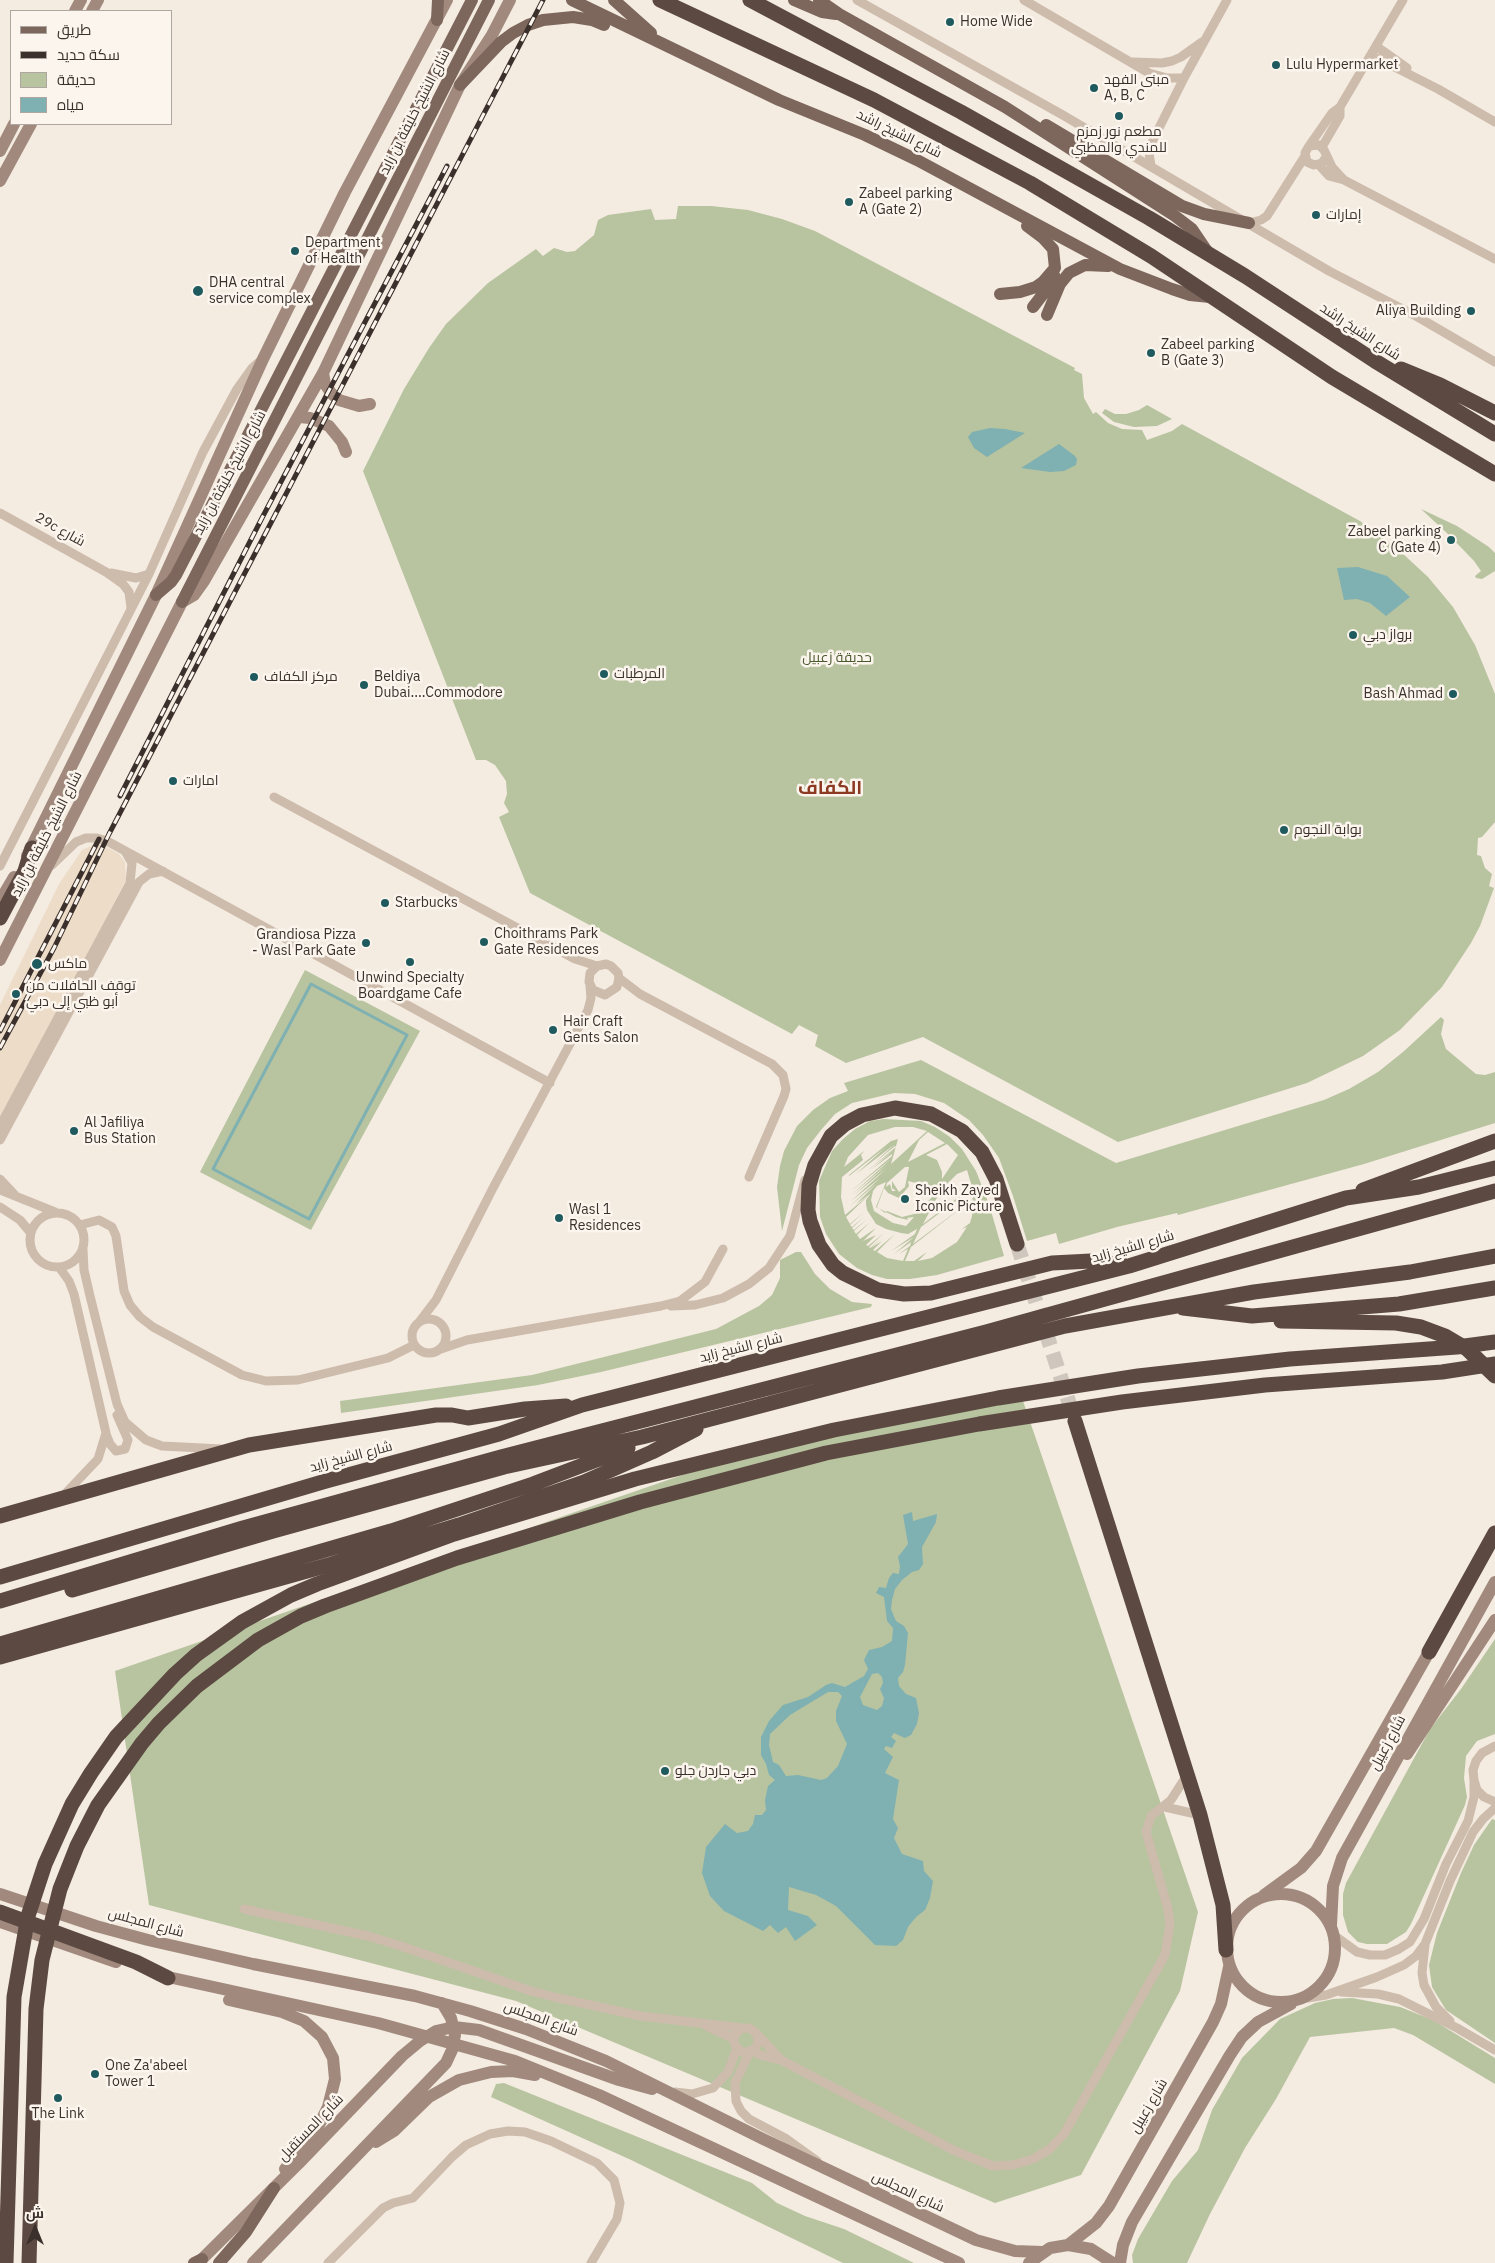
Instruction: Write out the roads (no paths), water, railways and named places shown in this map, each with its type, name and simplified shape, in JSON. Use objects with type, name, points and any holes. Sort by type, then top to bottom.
[{"type":"highway","name":"شارع الشيخ راشد","points":[[660,0],[874,100],[979,154],[1119,236],[1339,382],[1495,474]]},
{"type":"highway","name":"شارع الشيخ راشد","points":[[750,0],[1026,148],[1209,254],[1375,361],[1495,434]]},
{"type":"highway","points":[[1375,361],[1424,378],[1495,413]]},
{"type":"highway","points":[[0,918],[28,866],[32,848]]},
{"type":"highway","points":[[1016,1244],[996,1178],[982,1152],[962,1131],[942,1118],[907,1109],[871,1112],[853,1118],[838,1130],[819,1155],[812,1175],[808,1198],[809,1216],[814,1233],[822,1250],[833,1265],[843,1274],[866,1285],[891,1292],[918,1294],[944,1290],[1019,1269],[1052,1263],[1090,1261],[1129,1266]]},
{"type":"highway","points":[[1346,1198],[1408,1172],[1495,1141]]},
{"type":"highway","name":"شارع الشيخ زايد","points":[[0,1577],[326,1481],[499,1434],[582,1405],[1129,1266],[1346,1198],[1419,1187],[1495,1168]]},
{"type":"highway","points":[[0,1601],[242,1528],[455,1470],[986,1332],[1495,1191]]},
{"type":"highway","points":[[0,1611],[273,1531],[504,1467],[672,1430],[1022,1336],[1106,1318],[1254,1292],[1410,1272],[1495,1256]]},
{"type":"highway","points":[[1252,1316],[1399,1304],[1495,1288]]},
{"type":"highway","points":[[1172,1306],[1212,1313],[1292,1322],[1389,1322],[1421,1327],[1457,1342],[1478,1358],[1495,1376]]},
{"type":"highway","points":[[6,2263],[14,1998],[26,1925],[45,1864],[62,1823],[83,1785],[122,1730],[175,1674],[196,1655],[242,1622],[317,1584],[454,1534],[635,1479],[834,1430],[998,1398],[1138,1376],[1290,1359],[1457,1347],[1495,1342]]},
{"type":"highway","points":[[29,2263],[36,2009],[47,1936],[66,1875],[98,1805],[142,1742],[159,1722],[197,1686],[258,1640],[301,1616],[325,1606],[457,1558],[640,1502],[826,1453],[979,1424],[1122,1402],[1274,1384],[1473,1368],[1495,1364]]},
{"type":"highway","points":[[1473,1368],[1495,1369]]},
{"type":"highway","points":[[0,1516],[231,1449],[285,1438],[436,1415],[468,1418],[525,1409],[582,1405]]},
{"type":"highway","points":[[0,1657],[341,1562],[553,1494],[618,1468],[717,1418]]},
{"type":"highway","points":[[1075,1421],[1200,1815],[1223,1905],[1226,1950]]},
{"type":"highway","points":[[0,1644],[445,1514],[603,1459],[672,1430]]},
{"type":"highway","points":[[1429,1652],[1495,1533]]},
{"type":"highway","points":[[0,1912],[136,1962],[168,1978]]},
{"type":"main road","points":[[437,20],[438,0]]},
{"type":"main road","points":[[156,595],[263,359],[345,192],[447,0]]},
{"type":"main road","name":"شارع الشيخ خليفة بن زايد","points":[[0,901],[32,848],[156,595],[176,575],[472,0]]},
{"type":"main road","name":"شارع الشيخ خليفة بن زايد","points":[[0,960],[489,0]]},
{"type":"main road","points":[[182,602],[194,595],[201,587],[323,373],[460,85],[492,35],[510,0]]},
{"type":"main road","name":"شارع الشيخ راشد","points":[[572,0],[600,16],[617,21],[779,100],[865,135],[1120,268],[1190,295],[1210,297]]},
{"type":"main road","points":[[589,0],[617,21]]},
{"type":"main road","points":[[614,0],[666,46]]},
{"type":"main road","points":[[794,0],[822,12],[839,14]]},
{"type":"main road","name":"شارع الشيخ راشد","points":[[819,0],[839,14],[1011,111],[1184,222],[1198,237],[1209,254]]},
{"type":"main road","points":[[460,85],[513,32],[543,20],[584,18],[639,39],[666,46]]},
{"type":"main road","points":[[1011,111],[1036,119],[1182,206],[1204,214],[1249,224]]},
{"type":"main road","points":[[0,151],[13,125]]},
{"type":"main road","points":[[0,181],[30,125]]},
{"type":"main road","points":[[1020,216],[1029,229],[1043,238],[1053,249],[1055,268],[1050,285],[1033,307]]},
{"type":"main road","points":[[1047,315],[1060,284],[1069,273],[1085,265],[1104,265],[1120,268]]},
{"type":"main road","points":[[1000,294],[1020,292],[1036,287],[1055,268]]},
{"type":"main road","points":[[323,373],[325,384],[339,400],[360,406],[370,404]]},
{"type":"main road","points":[[299,417],[310,418],[329,426],[339,437],[346,452]]},
{"type":"main road","name":"شارع زعيبل","points":[[1333,1931],[1331,1901],[1336,1872],[1377,1797],[1402,1746],[1495,1582]]},
{"type":"main road","points":[[1377,1797],[1495,1620]]},
{"type":"main road","name":"شارع زعيبل","points":[[1261,1898],[1301,1868],[1316,1851],[1429,1652]]},
{"type":"main road","name":"شارع المجلس","points":[[0,1894],[96,1926],[200,1953],[442,2003],[498,2019],[553,2039],[667,2091],[826,2170],[976,2240],[1015,2251],[1042,2252]]},
{"type":"main road","points":[[1120,2263],[1123,2245],[1132,2222],[1242,2037],[1258,2022],[1277,2010],[1299,2000],[1315,1992],[1326,1980],[1333,1967],[1336,1952],[1333,1931],[1322,1911],[1309,1901],[1294,1895],[1277,1894],[1261,1898],[1246,1906],[1235,1919],[1228,1934],[1226,1950],[1230,1966],[1237,1981],[1249,1993],[1272,2002],[1280,2003],[1299,2000]]},
{"type":"main road","points":[[0,1922],[168,1978],[323,2010],[428,2036],[515,2061],[571,2082],[959,2263]]},
{"type":"main road","name":"شارع زعيبل","points":[[1068,2245],[1096,2223],[1109,2206],[1213,2022],[1221,2004],[1230,1966]]},
{"type":"main road","points":[[168,1978],[195,1991],[297,2017],[317,2031],[330,2051],[334,2065],[335,2079],[328,2107],[316,2131],[292,2159],[251,2225],[219,2263]]},
{"type":"main road","points":[[253,2263],[442,2068],[450,2057],[454,2043],[454,2027],[452,2018],[442,2003]]},
{"type":"main road","name":"شارع المستقبل","points":[[198,2262],[274,2188],[402,2056],[428,2036],[444,2028],[454,2027],[479,2030],[631,2084],[667,2091]]},
{"type":"main road","points":[[367,2146],[388,2136],[420,2104],[438,2090],[469,2076],[513,2071],[571,2082]]},
{"type":"main road","points":[[1029,2263],[1042,2252],[1068,2245],[1092,2248],[1113,2263]]},
{"type":"street","points":[[857,0],[1495,362]]},
{"type":"street","points":[[1024,0],[1158,76],[1184,78]]},
{"type":"street","points":[[1151,166],[1150,146],[1184,78],[1227,0]]},
{"type":"street","points":[[1249,224],[1262,220],[1267,216],[1305,156],[1309,146],[1332,113],[1340,107],[1403,0]]},
{"type":"street","points":[[1133,62],[1162,63],[1172,61],[1181,57],[1206,39]]},
{"type":"street","points":[[1374,51],[1495,122]]},
{"type":"street","points":[[1322,147],[1340,116],[1340,107]]},
{"type":"street","points":[[1309,146],[1316,145],[1322,147],[1326,157],[1344,180]]},
{"type":"street","points":[[1305,156],[1309,164],[1319,165],[1328,176],[1344,180],[1495,259]]},
{"type":"street","points":[[1319,165],[1326,157]]},
{"type":"street","points":[[0,866],[149,574],[203,452],[237,389],[252,368],[263,359]]},
{"type":"street","name":"29c شارع","points":[[0,512],[106,572],[123,584],[129,592],[131,608]]},
{"type":"street","name":"29c شارع","points":[[106,572],[131,577],[149,574]]},
{"type":"street","points":[[274,797],[575,959],[596,966],[601,964],[611,966],[618,973],[617,987],[588,1010]]},
{"type":"street","points":[[43,874],[76,842],[86,838],[96,838],[123,849],[550,1083]]},
{"type":"street","points":[[0,1126],[130,883],[132,863],[123,849]]},
{"type":"street","points":[[0,1140],[139,882],[149,874],[163,871]]},
{"type":"street","points":[[575,959],[596,992],[640,994]]},
{"type":"street","points":[[596,966],[590,982],[591,998],[588,1010],[436,1300],[414,1326],[412,1334],[414,1345],[419,1351],[427,1354],[434,1353],[467,1340],[680,1301],[697,1290],[705,1282],[723,1249]]},
{"type":"street","points":[[619,978],[640,994],[772,1064],[783,1075],[786,1089],[784,1096],[749,1177]]},
{"type":"street","points":[[661,1306],[695,1305],[723,1298],[749,1284],[769,1268],[790,1236],[804,1184],[819,1155]]},
{"type":"street","points":[[0,1179],[18,1199]]},
{"type":"street","points":[[0,1190],[18,1199],[74,1218],[84,1233],[82,1249],[87,1283],[117,1404],[119,1420],[128,1440],[126,1449],[116,1451],[110,1444],[106,1434],[74,1294],[69,1281],[59,1267]]},
{"type":"street","points":[[0,1207],[20,1220],[30,1232]]},
{"type":"street","points":[[56,1212],[45,1215],[36,1221],[30,1232],[29,1241],[32,1252],[38,1260],[48,1266],[59,1267],[74,1262],[82,1249]]},
{"type":"street","points":[[80,1225],[99,1220],[112,1227],[116,1236],[124,1291],[130,1305],[140,1317],[242,1375],[266,1381],[298,1380],[388,1358],[414,1345]]},
{"type":"street","points":[[436,1300],[437,1321],[446,1331],[467,1340]]},
{"type":"street","points":[[420,1321],[428,1319],[437,1321]]},
{"type":"street","points":[[441,1349],[445,1342],[446,1331]]},
{"type":"street","points":[[117,1404],[125,1422],[131,1429],[154,1443],[178,1447],[231,1449]]},
{"type":"street","points":[[60,1498],[98,1459],[106,1434]]},
{"type":"street","points":[[1333,1931],[1356,1952],[1370,1955],[1385,1955],[1410,1942],[1424,1919],[1446,1864],[1468,1821],[1474,1797],[1473,1770],[1476,1761],[1482,1753],[1495,1746]]},
{"type":"street","points":[[737,2048],[760,2056],[781,2060],[956,2151],[993,2166],[1013,2165],[1050,2149],[1064,2134],[1165,1955],[1170,1932],[1168,1909],[1146,1832],[1151,1816],[1165,1806],[1176,1794],[1188,1775]]},
{"type":"street","points":[[1474,1780],[1478,1790],[1484,1797],[1495,1802]]},
{"type":"street","points":[[1165,1806],[1200,1815]]},
{"type":"street","points":[[1299,2000],[1338,1992],[1404,1965],[1416,1956],[1425,1944],[1473,1832],[1495,1808]]},
{"type":"street","points":[[244,1909],[368,1936],[404,1946],[531,1991],[641,2016],[753,2030],[781,2060]]},
{"type":"street","points":[[1425,1944],[1422,1972],[1424,1985],[1436,2007],[1457,2028]]},
{"type":"street","points":[[1338,1992],[1378,1994],[1399,1999],[1457,2028],[1495,2050]]},
{"type":"street","points":[[701,2024],[734,2039]]},
{"type":"street","points":[[667,2091],[692,2094],[713,2088],[728,2072],[737,2048],[734,2039],[736,2033],[742,2028]]},
{"type":"street","points":[[758,2036],[758,2043],[750,2051],[735,2083],[736,2100],[741,2111],[750,2120],[796,2145],[826,2170]]},
{"type":"street","points":[[328,2263],[383,2208],[417,2195],[452,2157],[466,2145],[490,2134],[508,2132],[525,2132],[551,2141],[598,2163],[614,2180],[620,2203],[617,2219],[591,2263]]},
{"type":"water","points":[[990,428],[1025,433],[987,457],[974,448],[968,437],[972,432]]},
{"type":"water","points":[[1059,444],[1075,456],[1077,459],[1076,465],[1064,471],[1050,472],[1021,468]]},
{"type":"water","points":[[1358,567],[1387,576],[1410,597],[1386,616],[1370,603],[1357,599],[1344,600],[1337,568]]},
{"type":"water","points":[[912,1512],[913,1521],[937,1514],[936,1522],[922,1547],[923,1564],[919,1570],[912,1572],[902,1580],[895,1589],[892,1600],[891,1609],[896,1621],[904,1626],[908,1633],[905,1665],[903,1672],[898,1678],[899,1686],[906,1694],[916,1698],[919,1713],[917,1724],[911,1735],[905,1738],[894,1733],[891,1737],[896,1741],[892,1748],[886,1746],[884,1749],[893,1757],[885,1773],[899,1780],[893,1819],[898,1828],[894,1838],[902,1854],[923,1861],[924,1871],[933,1881],[930,1898],[925,1910],[916,1917],[908,1927],[903,1940],[896,1946],[875,1945],[836,1906],[816,1895],[789,1887],[788,1910],[808,1916],[817,1925],[795,1941],[786,1927],[778,1933],[770,1925],[763,1931],[724,1911],[710,1896],[702,1873],[706,1847],[725,1824],[737,1833],[748,1831],[753,1824],[755,1815],[762,1815],[766,1810],[765,1800],[768,1786],[775,1780],[769,1775],[761,1755],[761,1737],[769,1721],[783,1705],[808,1697],[826,1685],[832,1683],[845,1687],[864,1676],[868,1669],[864,1660],[869,1650],[882,1647],[892,1641],[893,1628],[887,1621],[884,1597],[876,1593],[879,1587],[886,1588],[889,1578],[893,1573],[899,1574],[898,1557],[908,1544],[903,1515]],"holes":[[[878,1673],[882,1677],[883,1683],[880,1689],[884,1698],[882,1706],[877,1710],[863,1705],[860,1697],[872,1674]],[[828,1692],[838,1692],[842,1696],[836,1711],[836,1721],[847,1744],[838,1766],[827,1778],[821,1780],[798,1775],[786,1776],[779,1765],[773,1762],[769,1745],[770,1734],[790,1715]]]},
{"type":"waterway","points":[[311,984],[407,1035],[309,1219],[213,1169],[311,984]]},
{"type":"tunnel","points":[[1017,1244],[1075,1421]]},
{"type":"railway","points":[[0,1048],[54,948],[109,834],[543,0]]},
{"type":"railway","points":[[120,796],[262,518],[447,166]]},
{"type":"railway","points":[[0,1031],[99,839]]},
{"type":"place","name":"Home Wide","points":[[950,22]]},
{"type":"place","name":"Lulu Hypermarket","points":[[1276,65]]},
{"type":"place","name":"مبنى الفهد A, B, C","points":[[1094,88]]},
{"type":"place","name":"مطعم نور زمزم للمندي والمظبي","points":[[1119,116]]},
{"type":"place","name":"Zabeel parking A (Gate 2)","points":[[849,202]]},
{"type":"place","name":"إمارات","points":[[1316,215]]},
{"type":"place","name":"Department of Health","points":[[295,251]]},
{"type":"place","name":"DHA central service complex","points":[[198,291]]},
{"type":"place","name":"Aliya Building","points":[[1471,311]]},
{"type":"place","name":"Zabeel parking B (Gate 3)","points":[[1151,353]]},
{"type":"place","name":"Zabeel parking C (Gate 4)","points":[[1451,540]]},
{"type":"place","name":"برواز دبي","points":[[1353,635]]},
{"type":"place","name":"المرطبات","points":[[604,674]]},
{"type":"place","name":"مركز الكفاف","points":[[254,677]]},
{"type":"place","name":"Beldiya Dubai....Commodore","points":[[364,685]]},
{"type":"place","name":"Bash Ahmad","points":[[1453,694]]},
{"type":"place","name":"امارات","points":[[173,781]]},
{"type":"place","name":"بوابة النجوم","points":[[1284,830]]},
{"type":"place","name":"Starbucks","points":[[385,903]]},
{"type":"place","name":"Choithrams Park Gate Residences","points":[[484,942]]},
{"type":"place","name":"Grandiosa Pizza - Wasl Park Gate","points":[[366,943]]},
{"type":"place","name":"Unwind Specialty Boardgame Cafe","points":[[410,962]]},
{"type":"place","name":"ماكس","points":[[37,964]]},
{"type":"place","name":"توقف الحافلات من أبو ظبي إلى دبي","points":[[16,994]]},
{"type":"place","name":"Hair Craft Gents Salon","points":[[553,1030]]},
{"type":"place","name":"Al Jafiliya Bus Station","points":[[74,1131]]},
{"type":"place","name":"Sheikh Zayed Iconic Picture","points":[[905,1199]]},
{"type":"place","name":"Wasl 1 Residences","points":[[559,1218]]},
{"type":"place","name":"دبي جاردن جلو","points":[[665,1771]]},
{"type":"place","name":"One Za'abeel Tower 1","points":[[95,2074]]},
{"type":"place","name":"The Link","points":[[58,2098]]},
{"type":"district","name":"الكفاف","points":[[830,789]]},
{"type":"park label","name":"حديقة زعبيل","points":[[837,658]]}]
